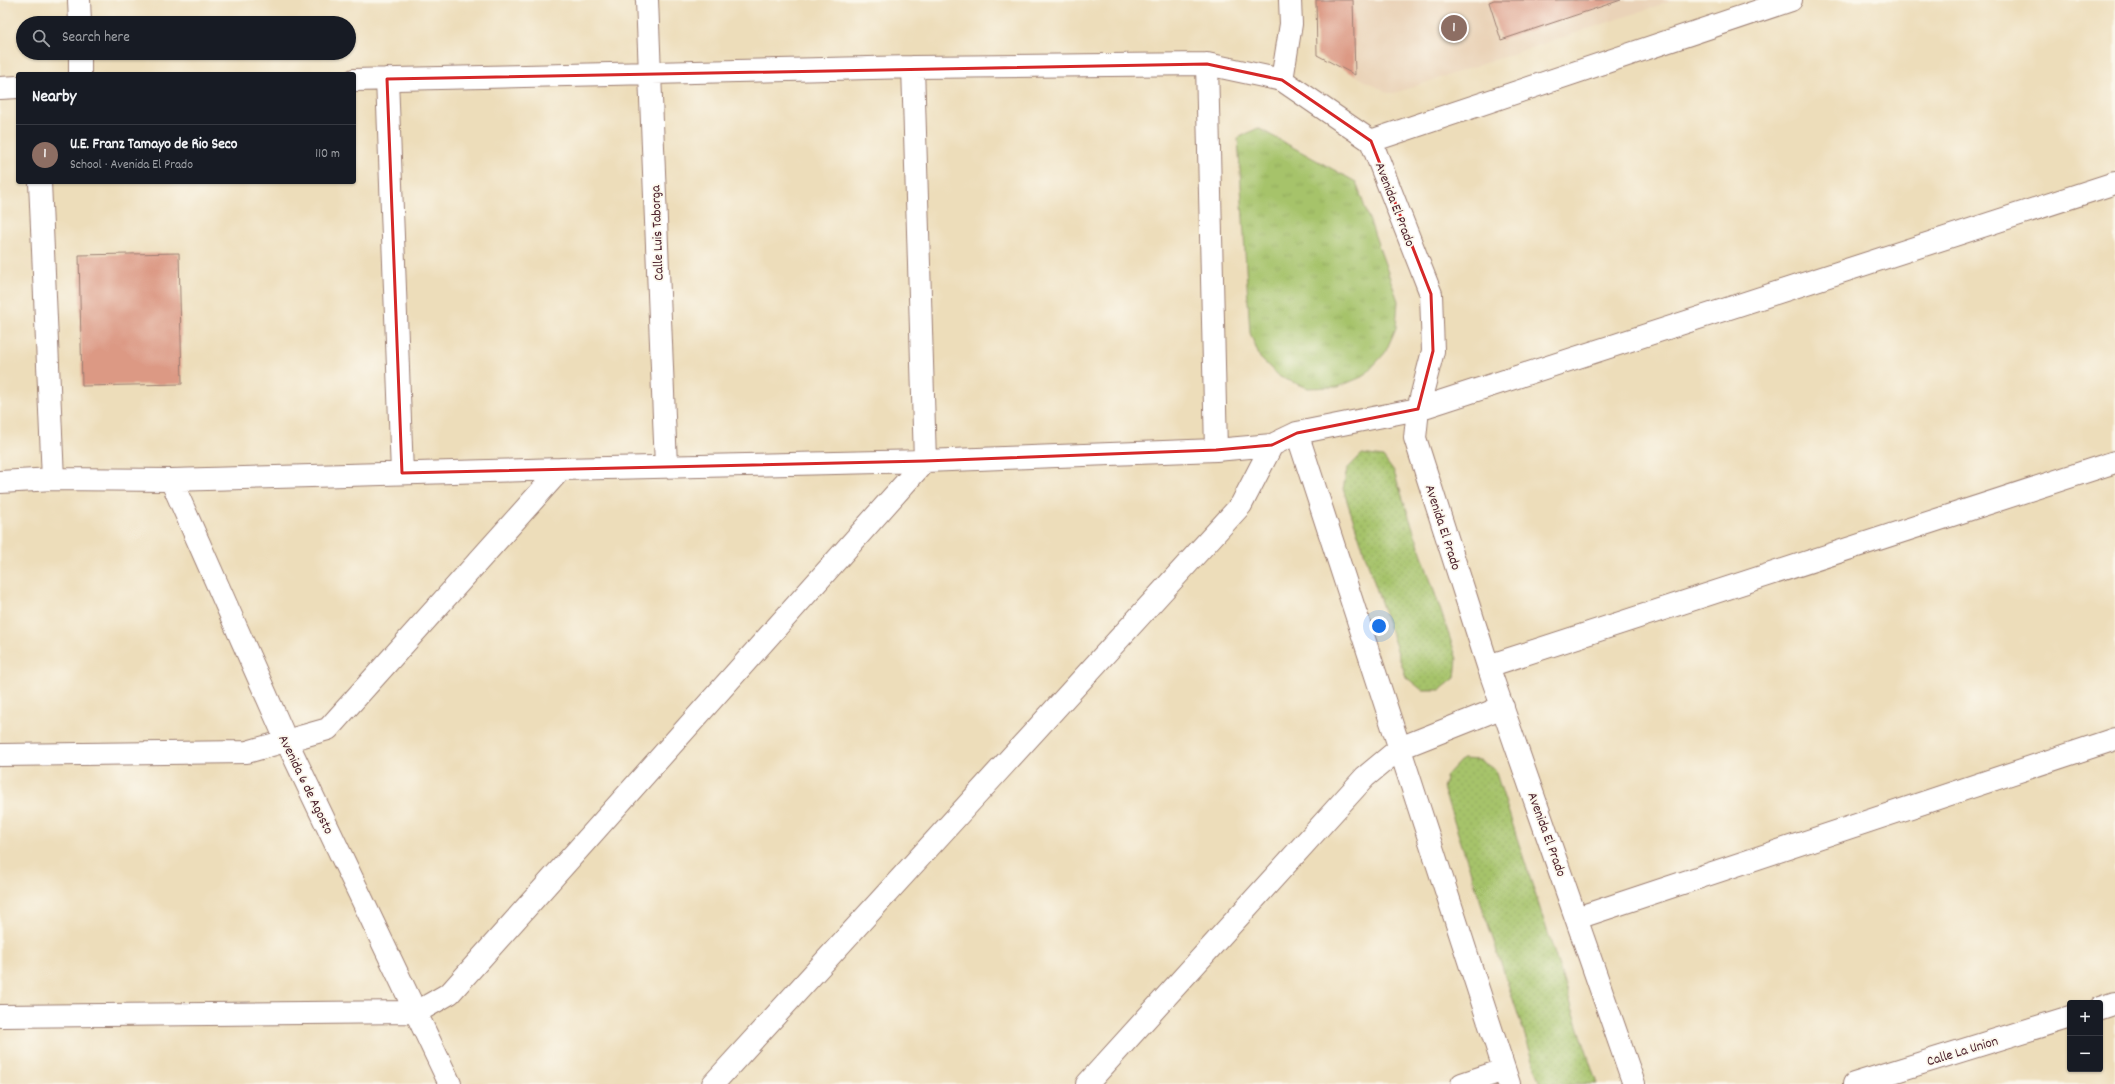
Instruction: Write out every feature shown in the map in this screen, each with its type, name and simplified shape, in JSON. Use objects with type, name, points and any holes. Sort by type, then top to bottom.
[{"type":"street","points":[[79,0],[80,16]]},
{"type":"street","name":"Calle Luis Taborga","points":[[647,0],[666,466]]},
{"type":"street","points":[[1282,80],[1291,24],[1290,0]]},
{"type":"street","points":[[356,80],[913,67],[1207,64],[1282,80],[1371,141],[1791,0]]},
{"type":"street","points":[[80,60],[80,72]]},
{"type":"street","points":[[1207,64],[1216,450]]},
{"type":"street","points":[[0,1016],[417,1012],[450,993],[925,461],[913,67]]},
{"type":"street","points":[[387,79],[402,473]]},
{"type":"street","points":[[0,88],[16,87]]},
{"type":"street","name":"Avenida El Prado","points":[[1371,141],[1431,294],[1433,351],[1418,409],[1415,438],[1488,666],[1634,1084]]},
{"type":"street","points":[[0,482],[53,479],[171,480],[666,466],[925,461],[1216,450],[1272,445],[1297,433],[1418,409],[2115,183]]},
{"type":"street","points":[[40,184],[53,479]]},
{"type":"street","points":[[1297,433],[1506,1077],[1462,1084]]},
{"type":"street","points":[[713,1084],[1241,505],[1272,445]]},
{"type":"street","points":[[1488,666],[2115,462]]},
{"type":"street","points":[[0,755],[248,752],[328,729],[561,469]]},
{"type":"street","name":"Avenida 6 de Agosto","points":[[171,480],[287,742],[450,1084]]},
{"type":"street","points":[[1087,1084],[1365,777],[1400,748],[1502,707]]},
{"type":"street","points":[[1577,918],[2115,739]]},
{"type":"street","points":[[2103,1007],[2115,1003]]},
{"type":"street","name":"Calle La Union","points":[[1854,1084],[2067,1018]]},
{"type":"highlighted area","points":[[1207,64],[1282,80],[1371,141],[1431,294],[1433,351],[1418,409],[1297,433],[1272,445],[1216,450],[925,461],[402,473],[387,79]]},
{"type":"shaded area","points":[[1316,0],[1675,0],[1395,93],[1388,93],[1317,55]]},
{"type":"green space","points":[[1258,128],[1356,182],[1398,301],[1396,328],[1385,353],[1364,376],[1338,387],[1308,388],[1280,377],[1260,358],[1250,333],[1238,138]]},
{"type":"green space","points":[[1362,454],[1383,457],[1394,472],[1457,659],[1455,678],[1440,690],[1422,690],[1406,677],[1343,489],[1347,469]]},
{"type":"green space","points":[[1462,759],[1480,760],[1495,770],[1597,1084],[1541,1084],[1443,788],[1447,775]]},
{"type":"building","points":[[1316,0],[1353,0],[1355,75],[1317,55]]},
{"type":"building","points":[[1494,0],[1621,0],[1501,40],[1489,2]]},
{"type":"building","points":[[179,253],[182,384],[82,386],[79,255]]},
{"type":"place","name":"U.E. Franz Tamayo de Rio Seco","points":[[1454,28]]}]
